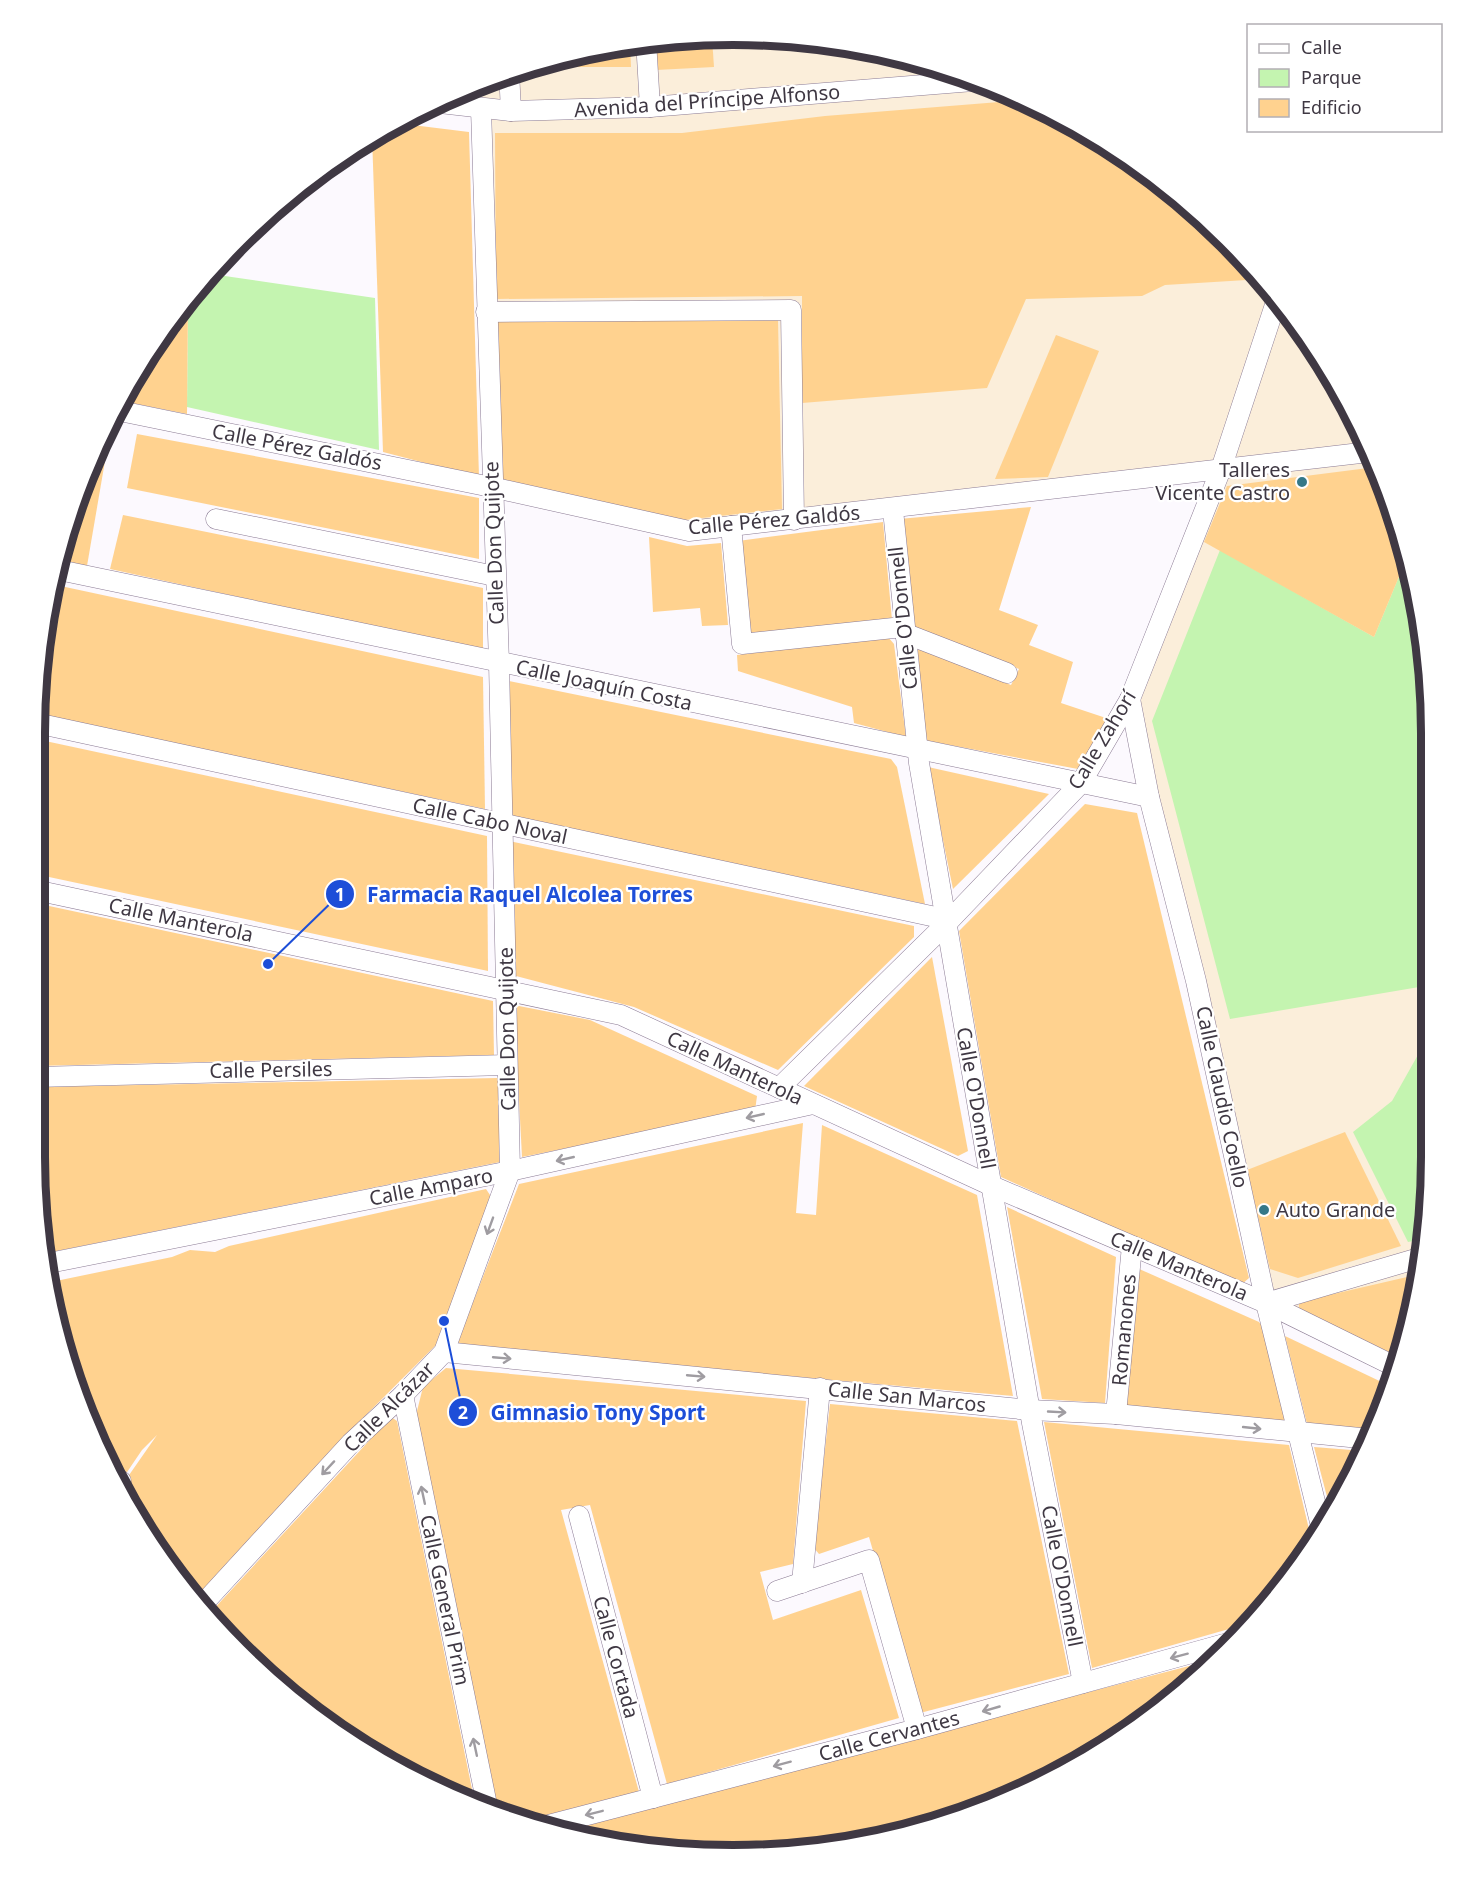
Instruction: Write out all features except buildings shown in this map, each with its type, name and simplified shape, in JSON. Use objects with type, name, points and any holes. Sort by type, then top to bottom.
[{"type":"street","points":[[647,51],[650,107]]},
{"type":"street","points":[[510,83],[511,111]]},
{"type":"street","name":"Avenida del Príncipe Alfonso","points":[[453,105],[511,111],[650,107],[956,83]]},
{"type":"street","name":"Calle Don Quijote","points":[[481,109],[491,487],[499,663],[500,823],[510,1171]]},
{"type":"street","name":"Calle Zahorí","points":[[779,1088],[1081,783],[1130,699],[1221,469],[1274,308]]},
{"type":"street","points":[[486,312],[791,310],[794,520]]},
{"type":"street","name":"Calle Pérez Galdós","points":[[124,413],[491,487],[689,531],[893,510],[1361,453]]},
{"type":"street","name":"Calle O'Donnell","points":[[893,510],[916,749],[1030,1410],[1083,1683]]},
{"type":"street","points":[[216,519],[495,576]]},
{"type":"street","points":[[731,526],[742,644],[903,630],[1007,673]]},
{"type":"street","name":"Calle Joaquín Costa","points":[[64,571],[1149,797]]},
{"type":"street","name":"Calle Claudio Coello","points":[[1130,699],[1149,797],[1196,981],[1266,1303],[1319,1517]]},
{"type":"street","name":"Calle Cabo Noval","points":[[45,725],[945,922]]},
{"type":"street","name":"Calle Manterola","points":[[45,892],[621,1015],[992,1186],[1266,1303],[1389,1363]]},
{"type":"street","name":"Calle Persiles","points":[[45,1077],[507,1065]]},
{"type":"street","name":"Calle Amparo","points":[[53,1262],[510,1171],[813,1104]]},
{"type":"street","name":"Calle Alcázar","points":[[207,1600],[351,1443],[403,1395],[444,1352],[510,1171]]},
{"type":"street","name":"Romanones","points":[[1116,1414],[1132,1246]]},
{"type":"street","points":[[1266,1303],[1413,1260]]},
{"type":"street","name":"Calle San Marcos","points":[[444,1352],[1030,1410],[1116,1414],[1361,1438]]},
{"type":"street","points":[[802,1583],[820,1388]]},
{"type":"street","name":"Calle General Prim","points":[[403,1395],[486,1799]]},
{"type":"street","name":"Calle Cortada","points":[[579,1516],[653,1798]]},
{"type":"street","points":[[777,1591],[869,1560],[917,1729]]},
{"type":"street","name":"Calle Cervantes","points":[[558,1823],[917,1729],[1216,1646]]},
{"type":"shaded area","points":[[688,46],[778,46],[867,58],[911,68],[996,97],[1077,137],[1115,161],[1187,216],[1250,279],[1279,314],[1329,389],[1369,470],[1398,555],[1408,599],[1420,688],[1420,1202],[1408,1291],[1389,1363],[1266,1303],[1130,699],[1221,469],[689,531],[491,487],[481,109],[453,105],[555,68],[599,58]]},
{"type":"green space","points":[[220,275],[375,298],[379,450],[187,407],[188,313]]},
{"type":"green space","points":[[1220,550],[1374,637],[1402,570],[1415,643],[1420,688],[1421,987],[1230,1019],[1152,721]]},
{"type":"green space","points":[[1419,1053],[1421,1057],[1420,1202],[1416,1240],[1408,1242],[1353,1132],[1392,1101]]},
{"type":"place","name":"Talleres Vicente Castro","points":[[1302,482]]},
{"type":"place","name":"Farmacia Raquel Alcolea Torres","points":[[268,964]]},
{"type":"place","name":"Auto Grande","points":[[1264,1210]]},
{"type":"place","name":"Gimnasio Tony Sport","points":[[444,1321]]}]
